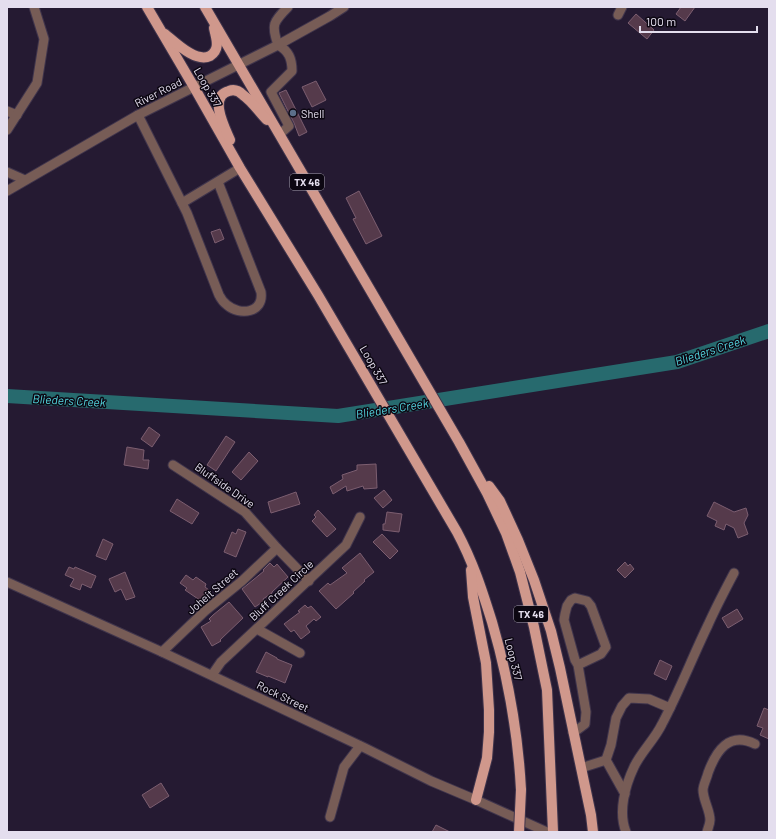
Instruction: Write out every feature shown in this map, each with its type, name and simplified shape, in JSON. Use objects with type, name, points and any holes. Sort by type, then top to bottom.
[{"type":"main road","name":"Loop 337","points":[[147,7],[240,168],[318,295],[471,558],[482,590],[508,682],[517,733],[521,790],[519,832]]},
{"type":"main road","points":[[160,31],[197,57],[207,57],[213,54],[217,49],[218,43],[208,11]]},
{"type":"main road","name":"TX 46","points":[[208,11],[459,442],[487,493],[506,533],[520,572],[534,627],[547,690],[554,832]]},
{"type":"main road","points":[[240,168],[219,109],[218,104],[224,93],[230,90],[236,90],[244,95],[280,134]]},
{"type":"main road","points":[[459,442],[500,501],[523,554],[551,631],[581,768],[593,832]]},
{"type":"main road","points":[[471,558],[473,597],[486,663],[490,710],[487,758],[476,800]]},
{"type":"street","points":[[7,130],[37,83],[44,39],[34,7]]},
{"type":"street","points":[[280,134],[289,126],[270,92],[292,71],[292,61],[286,49],[278,45],[273,30],[277,17],[288,7]]},
{"type":"street","name":"River Road","points":[[7,191],[138,115],[278,45],[344,7]]},
{"type":"street","points":[[264,107],[275,100]]},
{"type":"street","points":[[7,111],[17,115]]},
{"type":"street","points":[[138,115],[182,203],[222,300],[227,306],[242,311],[250,310],[256,308],[260,303],[262,299],[261,292],[218,182]]},
{"type":"street","points":[[182,203],[240,168]]},
{"type":"street","points":[[7,172],[25,180]]},
{"type":"street","name":"Bluffside Drive","points":[[173,464],[245,512],[309,581]]},
{"type":"street","name":"Bluff Creek Circle","points":[[212,675],[221,662],[346,545],[360,517]]},
{"type":"street","name":"Joheit Street","points":[[162,652],[205,611],[242,581],[277,548]]},
{"type":"street","points":[[626,832],[623,825],[623,809],[625,794],[634,766],[662,726],[707,625],[734,573]]},
{"type":"street","name":"Rock Street","points":[[7,582],[212,675],[431,781],[548,832]]},
{"type":"street","points":[[573,733],[585,724],[586,712],[578,665],[574,660],[564,620],[567,606],[571,600],[575,598],[587,601],[591,606],[606,647],[601,654],[578,665]]},
{"type":"street","points":[[257,629],[300,653]]},
{"type":"street","points":[[625,794],[606,760],[611,745],[616,718],[622,706],[629,698],[649,699],[670,708]]},
{"type":"street","points":[[707,832],[710,819],[705,803],[703,789],[711,765],[722,747],[731,740],[747,740],[755,744]]},
{"type":"street","points":[[330,817],[344,766],[360,746]]},
{"type":"street","points":[[581,768],[606,760]]},
{"type":"building","points":[[681,7],[695,7],[685,21],[676,14]]},
{"type":"building","points":[[636,14],[654,30],[647,39],[628,23]]},
{"type":"building","points":[[316,81],[326,100],[312,107],[302,87]]},
{"type":"building","name":"Shell","points":[[286,90],[307,132],[299,136],[279,93]]},
{"type":"building","points":[[359,191],[382,236],[366,244],[353,219],[356,218],[346,198]]},
{"type":"building","points":[[220,229],[224,239],[215,243],[211,232]]},
{"type":"building","points":[[149,427],[160,435],[152,447],[141,439]]},
{"type":"building","points":[[226,436],[235,442],[216,471],[207,465]]},
{"type":"building","points":[[127,447],[144,450],[143,460],[149,460],[148,469],[124,465]]},
{"type":"building","points":[[249,452],[258,461],[241,480],[232,472]]},
{"type":"building","points":[[376,464],[377,488],[364,489],[363,486],[347,491],[346,486],[333,494],[330,487],[343,479],[342,475],[357,470],[357,465]]},
{"type":"building","points":[[384,490],[392,500],[383,508],[374,498]]},
{"type":"building","points":[[296,492],[300,504],[271,513],[268,502]]},
{"type":"building","points":[[177,499],[199,513],[192,524],[170,511]]},
{"type":"building","points":[[714,502],[734,512],[746,508],[748,515],[744,523],[748,534],[738,538],[734,528],[726,524],[724,530],[715,526],[717,521],[707,516]]},
{"type":"building","points":[[318,510],[336,529],[327,537],[312,521],[316,517],[314,515]]},
{"type":"building","points":[[387,512],[402,514],[399,532],[383,530],[383,524],[385,524]]},
{"type":"building","points":[[238,529],[246,532],[236,557],[224,552],[232,532],[236,534]]},
{"type":"building","points":[[382,534],[398,551],[390,559],[373,542]]},
{"type":"building","points":[[103,539],[113,544],[106,560],[96,556]]},
{"type":"building","points":[[360,553],[374,572],[364,580],[365,581],[353,592],[354,593],[336,609],[319,591],[328,583],[330,585],[347,573],[342,568]]},
{"type":"building","points":[[625,562],[628,566],[630,564],[634,569],[625,578],[617,570]]},
{"type":"building","points":[[270,563],[274,567],[277,564],[288,577],[272,593],[263,599],[264,601],[255,607],[242,589],[264,571],[263,570]]},
{"type":"building","points":[[69,567],[74,569],[75,567],[96,576],[91,588],[82,584],[80,590],[70,586],[74,579],[65,575]]},
{"type":"building","points":[[125,572],[135,597],[126,600],[121,589],[115,592],[109,579]]},
{"type":"building","points":[[186,575],[193,580],[196,577],[206,584],[205,587],[209,590],[201,601],[185,590],[187,588],[180,583]]},
{"type":"building","points":[[229,602],[243,618],[220,640],[221,641],[212,646],[201,627],[211,621],[209,619]]},
{"type":"building","points":[[305,605],[308,608],[311,606],[321,617],[316,621],[314,619],[306,626],[310,632],[301,639],[294,630],[291,632],[284,624],[300,612],[298,611]]},
{"type":"building","points":[[737,609],[743,619],[728,628],[722,618]]},
{"type":"building","points":[[266,652],[277,659],[292,665],[285,683],[256,672]]},
{"type":"building","points":[[660,660],[672,666],[666,680],[654,674]]},
{"type":"building","points":[[764,708],[769,710],[769,739],[760,735],[763,728],[757,726]]},
{"type":"building","points":[[161,783],[169,796],[150,808],[142,795]]},
{"type":"building","points":[[436,825],[450,832],[432,832]]},
{"type":"waterway","name":"Blieders Creek","points":[[7,396],[338,416],[677,362],[769,331]]},
{"type":"place","name":"Shell","points":[[293,113]]}]
